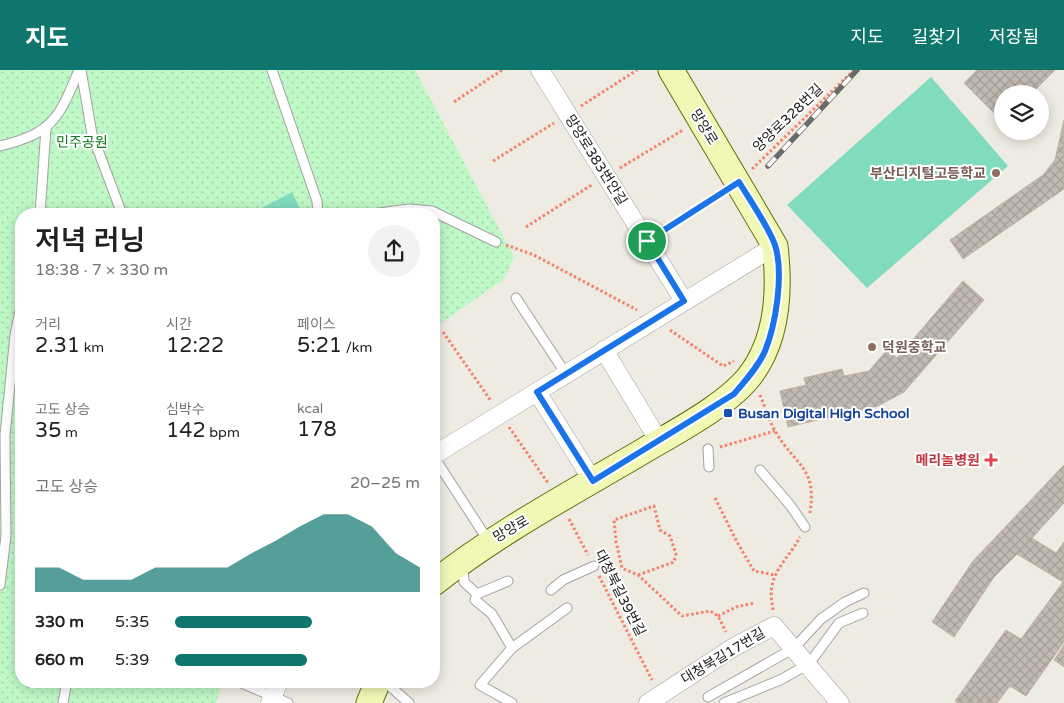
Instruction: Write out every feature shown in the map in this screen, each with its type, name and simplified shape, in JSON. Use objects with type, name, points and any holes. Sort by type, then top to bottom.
[{"type":"main road","name":"망양로","points":[[440,578],[489,542],[560,501],[734,394],[752,373],[765,351],[775,312],[779,278],[775,246],[739,182],[671,70]]},
{"type":"main road","points":[[369,703],[375,688]]},
{"type":"street","name":"망양로383번안길","points":[[540,70],[684,301]]},
{"type":"street","points":[[440,452],[775,246]]},
{"type":"street","points":[[604,350],[659,441]]},
{"type":"street","points":[[537,392],[593,481]]},
{"type":"street","points":[[774,626],[809,664],[840,703]]},
{"type":"street","name":"대청북길17번길","points":[[654,699],[734,647],[774,626]]},
{"type":"lane","points":[[0,146],[25,140],[46,128],[62,111],[80,70]]},
{"type":"lane","points":[[80,70],[92,134],[120,208]]},
{"type":"lane","points":[[272,70],[317,208]]},
{"type":"lane","points":[[41,208],[46,128]]},
{"type":"lane","points":[[440,215],[496,242]]},
{"type":"lane","points":[[516,298],[566,374]]},
{"type":"lane","points":[[0,585],[6,536],[4,435],[15,335]]},
{"type":"lane","points":[[708,449],[709,468]]},
{"type":"lane","points":[[440,465],[489,542]]},
{"type":"lane","points":[[760,470],[790,505],[805,527]]},
{"type":"lane","points":[[457,565],[463,568],[464,582],[477,594]]},
{"type":"lane","points":[[551,590],[563,580],[594,566]]},
{"type":"lane","points":[[508,581],[477,594],[475,600],[492,614],[512,648]]},
{"type":"lane","points":[[708,697],[794,648],[821,619],[845,602],[864,593]]},
{"type":"lane","points":[[512,703],[480,685],[512,648],[567,608]]},
{"type":"lane","points":[[724,703],[780,680],[809,664],[839,623],[863,614]]},
{"type":"lane","points":[[63,703],[66,688]]},
{"type":"lane","points":[[256,688],[277,696]]},
{"type":"lane","points":[[392,688],[409,703]]},
{"type":"path","points":[[454,102],[502,70]]},
{"type":"path","points":[[493,161],[637,70]]},
{"type":"path","name":"양양로328번길","points":[[739,182],[854,70]]},
{"type":"path","points":[[526,227],[606,176],[700,120]]},
{"type":"path","points":[[647,241],[739,182]]},
{"type":"path","points":[[496,242],[534,255],[654,320],[722,366],[747,355],[765,351]]},
{"type":"path","points":[[708,449],[775,431],[752,373]]},
{"type":"path","points":[[715,498],[754,571],[775,575],[771,587],[774,626]]},
{"type":"path","name":"대청북길39번길","points":[[560,501],[594,566],[654,699]]},
{"type":"path","points":[[638,575],[674,562],[676,554],[670,536],[660,530],[654,506],[614,520],[616,542],[622,568],[638,575],[682,616],[710,610],[718,616],[736,607],[754,603]]},
{"type":"green space","name":"민주공원","points":[[0,70],[415,70],[514,257],[504,279],[440,324],[440,208],[15,208],[15,688],[220,688],[216,703],[0,703]]},
{"type":"green space","points":[[931,77],[1008,166],[867,288],[787,205]]},
{"type":"green space","points":[[292,192],[300,208],[262,208]]},
{"type":"building","points":[[977,70],[1055,70],[1040,85],[994,85],[994,113],[964,83]]},
{"type":"building","points":[[1064,120],[1064,189],[963,259],[950,240],[1043,175],[1055,160]]},
{"type":"building","points":[[963,281],[984,300],[904,392],[878,406],[788,427],[780,391],[806,385],[804,378],[842,369],[844,376],[869,371],[887,350],[897,358]]},
{"type":"building","points":[[1064,465],[1064,503],[1032,538],[1056,553],[1064,542],[1064,642],[1026,696],[1010,686],[997,703],[958,703],[955,701],[1006,630],[1021,639],[1063,582],[1017,554],[994,577],[954,637],[932,622],[973,561]]},
{"type":"building","points":[[1064,645],[1064,667],[1054,660]]},
{"type":"railway","points":[[768,166],[857,70]]},
{"type":"place","name":"부산디지털고등학교","points":[[996,173]]},
{"type":"place","name":"덕원중학교","points":[[872,347]]},
{"type":"place","name":"Busan Digital High School","points":[[728,413]]},
{"type":"place","name":"메리놀병원","points":[[991,460]]},
{"type":"route","points":[[739,182],[775,246],[779,278],[775,312],[765,351],[752,373],[734,394],[593,481],[537,392],[684,301],[647,241],[739,182]]}]
